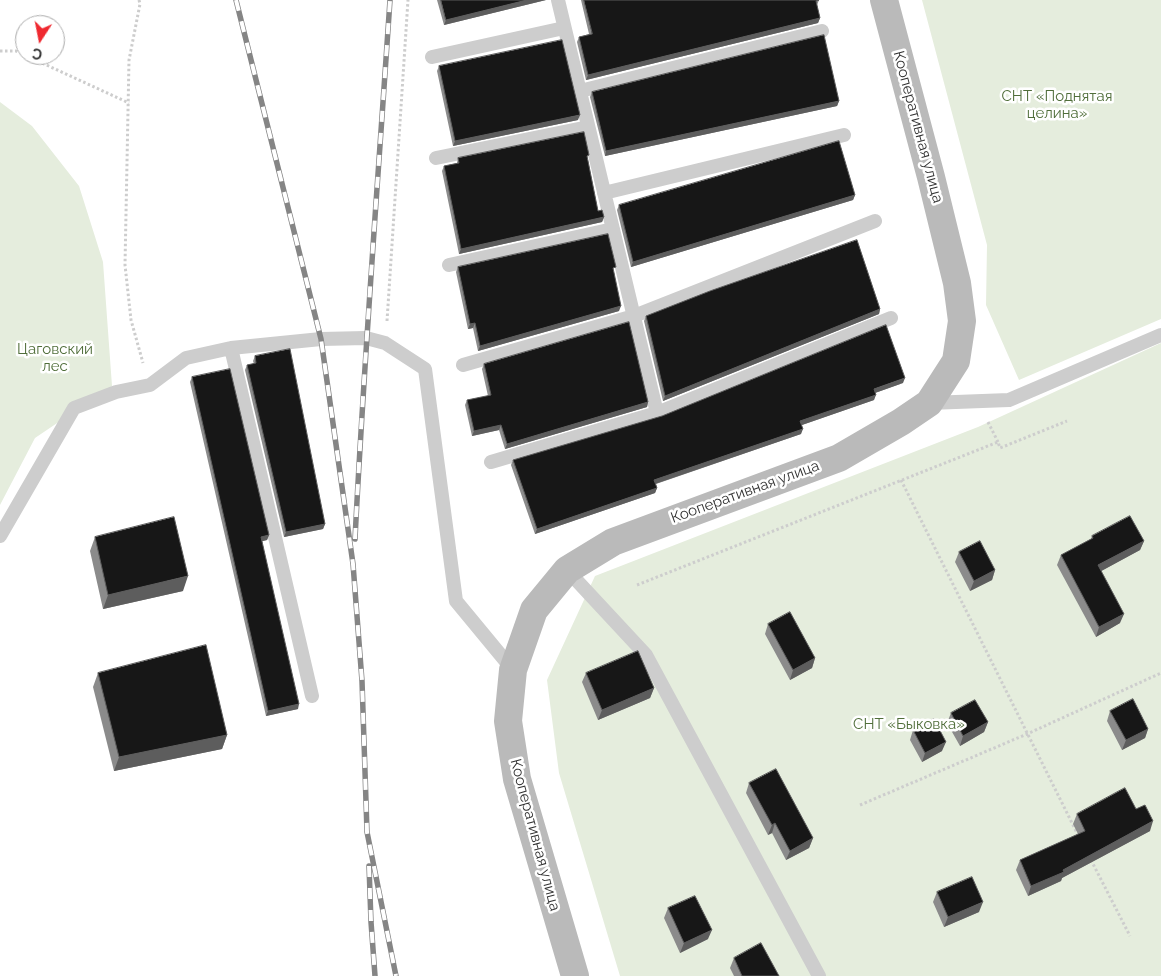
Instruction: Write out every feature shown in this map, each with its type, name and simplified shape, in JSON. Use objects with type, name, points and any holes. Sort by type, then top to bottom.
[{"type":"main road","name":"Кооперативная улица","points":[[574,976],[518,779],[508,721],[512,670],[534,610],[567,570],[613,542],[838,458],[901,422],[929,403],[956,361],[962,322],[957,283],[948,242],[884,0]]},
{"type":"lane","points":[[558,0],[657,413]]},
{"type":"lane","points":[[432,57],[564,28]]},
{"type":"lane","points":[[580,91],[822,31]]},
{"type":"lane","points":[[436,158],[588,127]]},
{"type":"lane","points":[[604,193],[844,135]]},
{"type":"lane","points":[[463,364],[634,316],[875,221]]},
{"type":"lane","points":[[449,265],[613,229]]},
{"type":"lane","points":[[491,462],[657,413],[891,318]]},
{"type":"lane","points":[[929,403],[1009,400],[1161,335]]},
{"type":"lane","points":[[0,536],[74,408],[116,392],[150,385],[186,358],[231,348],[366,338],[385,343],[425,369],[456,601],[512,670]]},
{"type":"lane","points":[[231,348],[312,696]]},
{"type":"lane","points":[[567,570],[646,655],[819,976]]},
{"type":"path","points":[[139,0],[140,4],[129,60],[130,103],[125,265],[131,320],[150,385]]},
{"type":"path","points":[[385,343],[408,0]]},
{"type":"path","points":[[0,51],[16,52],[130,103]]},
{"type":"path","points":[[986,417],[1000,448],[1066,421]]},
{"type":"path","points":[[638,585],[998,442]]},
{"type":"path","points":[[900,480],[1080,840]]},
{"type":"path","points":[[860,805],[1027,734],[1161,673]]},
{"type":"path","points":[[1090,857],[1130,936]]},
{"type":"green space","name":"СНТ «Поднятая целина»","points":[[922,0],[1161,0],[1161,319],[1019,380],[986,305],[987,245]]},
{"type":"green space","name":"Цаговский лес","points":[[0,102],[32,126],[79,186],[103,262],[112,386],[35,438],[0,505]]},
{"type":"green space","name":"СНТ «Быковка»","points":[[1161,343],[1161,976],[620,976],[559,773],[547,680],[595,576],[978,427]]},
{"type":"building","points":[[441,0],[527,0],[446,20]]},
{"type":"building","points":[[584,0],[819,0],[816,1],[820,18],[588,75],[579,37],[592,34]]},
{"type":"building","points":[[824,35],[839,101],[606,151],[592,92]]},
{"type":"building","points":[[562,40],[580,115],[455,141],[439,66]]},
{"type":"building","points":[[584,132],[598,211],[602,210],[604,217],[461,249],[444,166],[459,163],[458,158]]},
{"type":"building","points":[[839,141],[855,195],[633,262],[619,205]]},
{"type":"building","points":[[608,234],[616,267],[613,268],[621,306],[480,346],[475,323],[470,324],[458,267]]},
{"type":"building","points":[[857,240],[880,309],[665,396],[646,316],[710,291]]},
{"type":"building","points":[[629,322],[648,402],[507,444],[501,425],[474,431],[467,400],[491,395],[484,364]]},
{"type":"building","points":[[886,325],[905,378],[874,389],[876,395],[800,421],[803,429],[654,480],[657,488],[537,529],[513,460],[662,416]]},
{"type":"building","points":[[290,349],[325,524],[286,532],[247,365],[256,363],[255,356]]},
{"type":"building","points":[[230,369],[269,535],[261,537],[299,704],[268,711],[192,377]]},
{"type":"building","points":[[1130,516],[1144,541],[1098,565],[1124,614],[1099,627],[1061,555]]},
{"type":"building","points":[[174,517],[188,576],[108,595],[95,537]]},
{"type":"building","points":[[980,541],[995,570],[974,581],[959,552]]},
{"type":"building","points":[[790,612],[815,658],[793,670],[768,624]]},
{"type":"building","points":[[206,645],[227,735],[119,757],[98,673]]},
{"type":"building","points":[[638,651],[654,688],[602,710],[586,673]]},
{"type":"building","points":[[1133,699],[1148,729],[1126,740],[1110,711]]},
{"type":"building","points":[[975,700],[988,722],[963,736],[951,713]]},
{"type":"building","points":[[934,719],[946,742],[925,753],[913,730]]},
{"type":"building","points":[[776,769],[813,838],[790,851],[775,823],[772,825],[749,783]]},
{"type":"building","points":[[1125,788],[1136,809],[1145,805],[1153,821],[1063,870],[1064,872],[1031,886],[1020,860],[1085,831],[1077,814]]},
{"type":"building","points":[[972,877],[983,902],[948,917],[937,892]]},
{"type":"building","points":[[695,896],[712,930],[684,943],[668,908]]},
{"type":"building","points":[[761,943],[779,976],[742,976],[734,958]]},
{"type":"railway","points":[[236,0],[321,339],[353,564],[362,681],[367,832],[396,976]]},
{"type":"railway","points":[[355,539],[390,0]]},
{"type":"railway","points":[[369,866],[375,976]]}]
